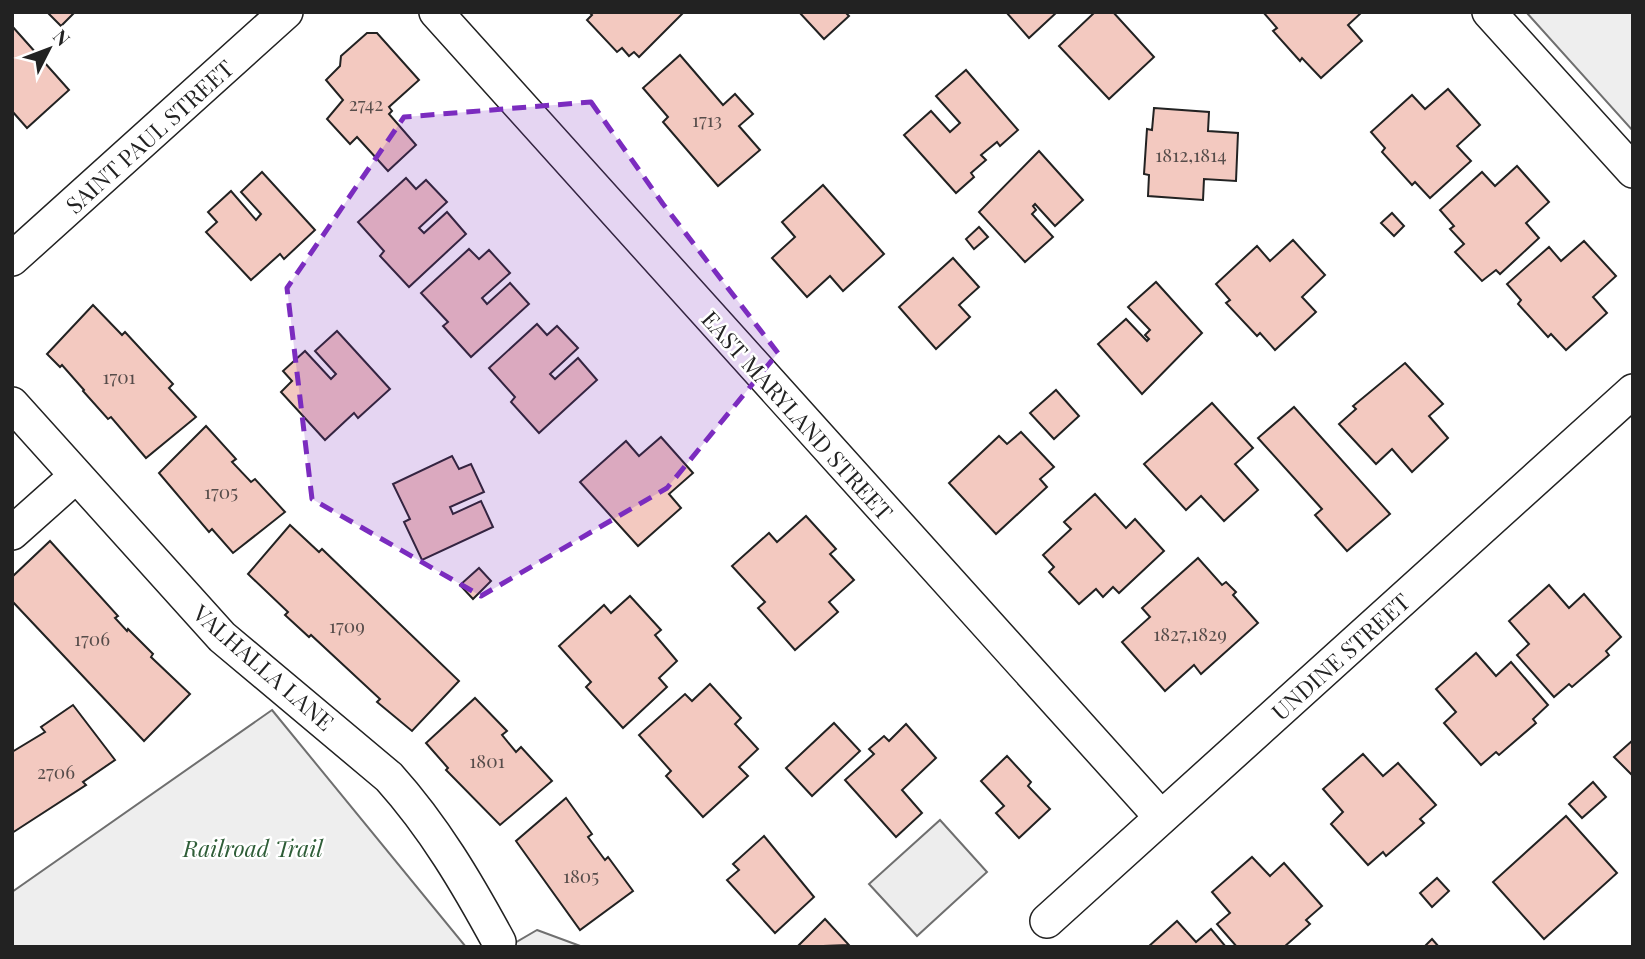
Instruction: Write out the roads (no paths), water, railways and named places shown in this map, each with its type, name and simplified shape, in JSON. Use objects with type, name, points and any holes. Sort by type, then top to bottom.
[{"type":"street","name":"SAINT PAUL STREET","points":[[12,260],[286,12]]},
{"type":"street","name":"EAST MARYLAND STREET","points":[[436,12],[1161,817]]},
{"type":"street","points":[[1489,12],[1633,171]]},
{"type":"street","name":"UNDINE STREET","points":[[1047,921],[1633,391]]},
{"type":"street","name":"VALHALLA LANE","points":[[12,404],[222,637],[360,750],[396,785],[455,864],[499,942]]},
{"type":"street","points":[[12,533],[76,476]]},
{"type":"park label","name":"Railroad Trail","points":[[253,847]]}]
